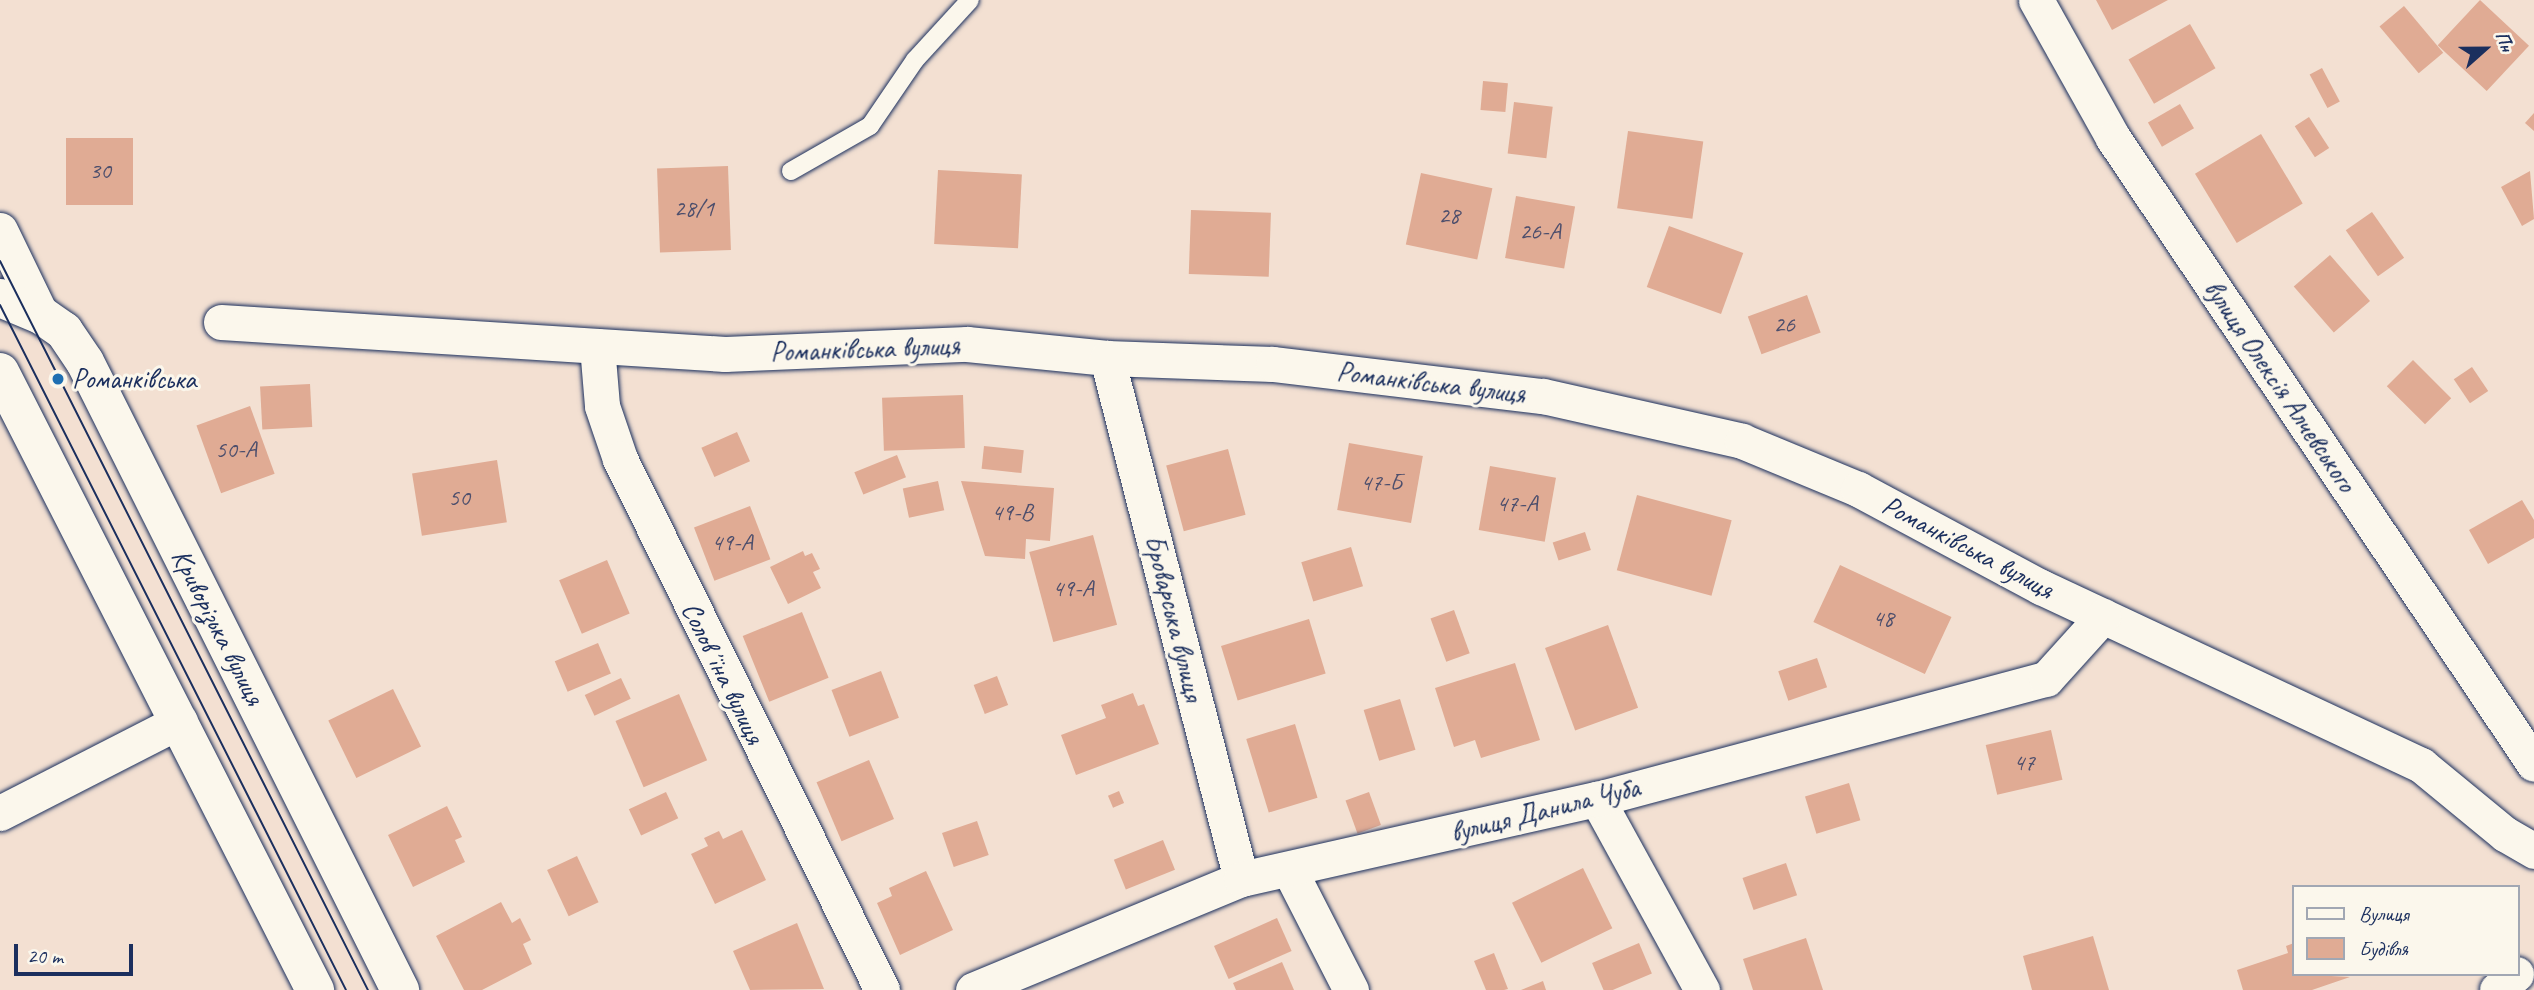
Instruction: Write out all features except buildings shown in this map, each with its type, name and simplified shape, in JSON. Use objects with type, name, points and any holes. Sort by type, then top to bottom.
[{"type":"main road","name":"Криворізька вулиця","points":[[0,298],[41,315],[64,331],[85,362],[400,990]]},
{"type":"main road","points":[[0,372],[315,990]]},
{"type":"street","name":"вулиця Олексія Алчевського","points":[[2036,0],[2113,138],[2534,764]]},
{"type":"street","points":[[0,230],[41,315]]},
{"type":"street","name":"Романківська вулиця","points":[[221,322],[725,354],[967,344],[1107,358],[1273,364],[1543,396],[1742,441],[1858,489],[2103,616],[2421,765],[2505,834],[2534,851]]},
{"type":"street","name":"Соловʼїна вулиця","points":[[597,346],[602,406],[620,459],[882,990]]},
{"type":"street","name":"Броварська вулиця","points":[[1107,358],[1241,879]]},
{"type":"street","name":"вулиця Данила Чуба","points":[[973,990],[1241,879],[1290,871],[1597,799],[2046,679],[2103,616]]},
{"type":"street","points":[[0,813],[180,721]]},
{"type":"street","points":[[1597,799],[1702,990]]},
{"type":"street","points":[[1290,871],[1350,990]]},
{"type":"street","points":[[2520,971],[2534,960]]},
{"type":"street","points":[[2497,990],[2513,976]]},
{"type":"lane","points":[[791,170],[870,126],[915,60],[970,0]]},
{"type":"tram line","points":[[0,261],[368,990]]},
{"type":"tram line","points":[[0,305],[346,990]]},
{"type":"place","name":"Романківська","points":[[58,379]]}]
